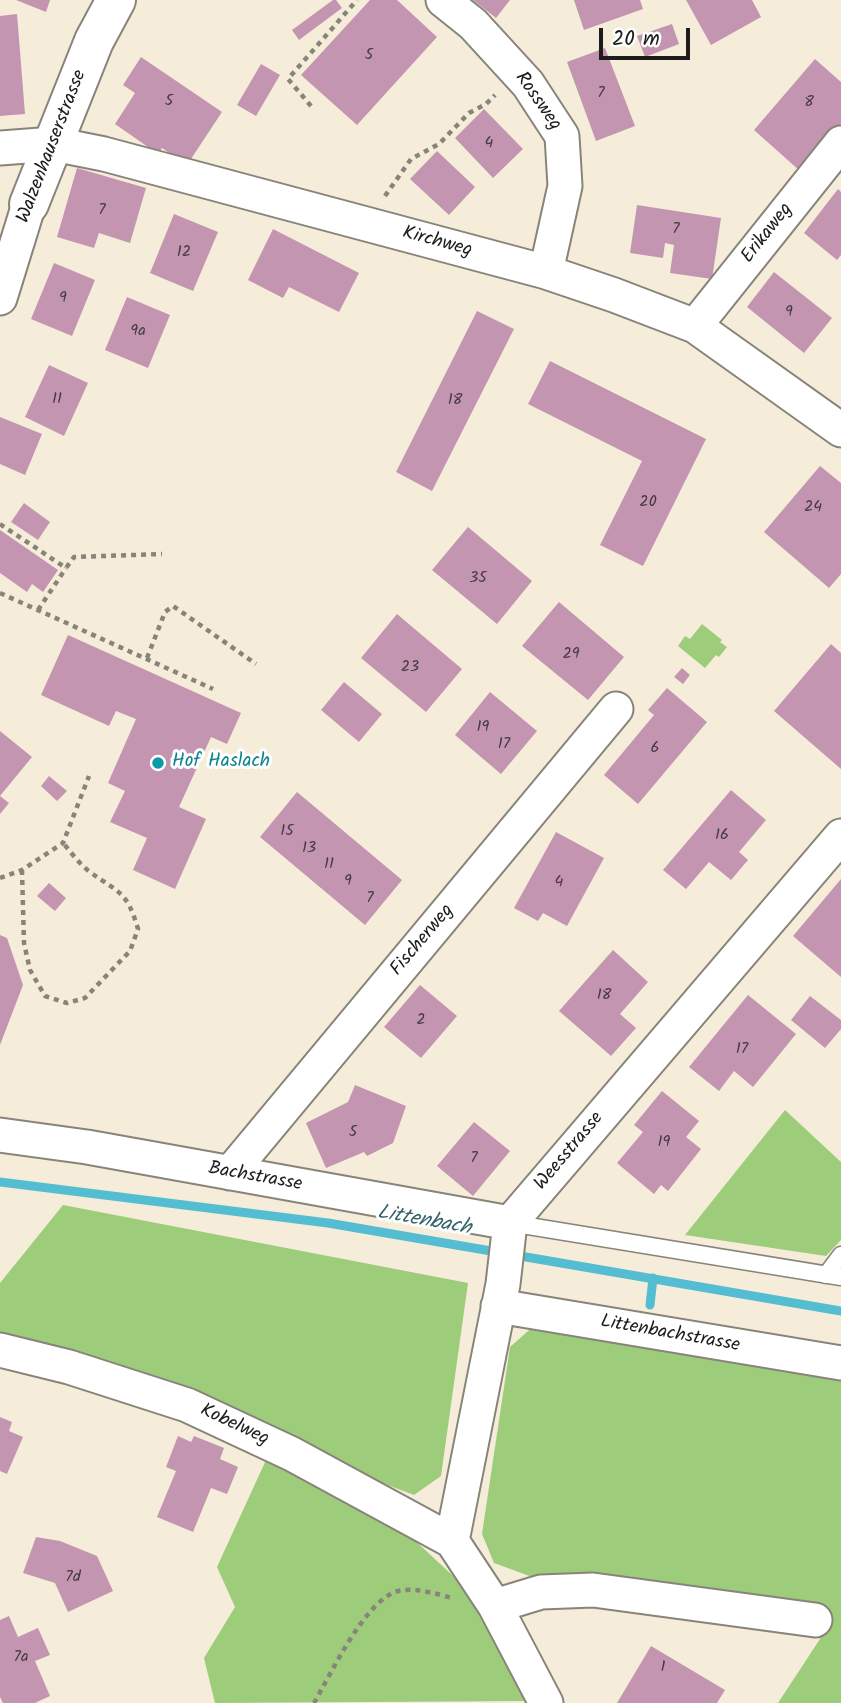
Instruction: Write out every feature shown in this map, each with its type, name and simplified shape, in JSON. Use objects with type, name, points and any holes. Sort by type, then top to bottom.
[{"type":"street","name":"Walzenhauserstrasse","points":[[0,298],[29,204],[94,41],[116,0]]},
{"type":"street","name":"Rossweg","points":[[443,0],[473,24],[521,77],[562,136],[565,186],[546,272]]},
{"type":"street","name":"Erikaweg","points":[[695,326],[841,143]]},
{"type":"street","name":"Kirchweg","points":[[0,148],[54,144],[103,154],[546,272],[695,326],[841,430]]},
{"type":"street","name":"Fischerweg","points":[[230,1173],[616,709]]},
{"type":"street","name":"Weesstrasse","points":[[509,1229],[841,836]]},
{"type":"street","name":"Bachstrasse","points":[[0,1135],[88,1147],[230,1173],[509,1229]]},
{"type":"street","points":[[509,1229],[501,1295],[452,1541],[495,1605],[546,1703]]},
{"type":"street","name":"Littenbachstrasse","points":[[501,1295],[841,1363]]},
{"type":"street","name":"Kobelweg","points":[[0,1350],[69,1367],[187,1405],[292,1454],[452,1541]]},
{"type":"street","points":[[495,1605],[541,1592],[593,1590],[815,1620]]},
{"type":"lane","points":[[509,1229],[834,1276],[841,1255]]},
{"type":"path","points":[[311,106],[288,79],[357,0]]},
{"type":"path","points":[[333,27],[340,33]]},
{"type":"path","points":[[366,224],[411,159],[439,144],[469,113],[486,104],[503,86],[521,77]]},
{"type":"path","points":[[0,524],[66,568]]},
{"type":"path","points":[[38,610],[74,557],[162,554]]},
{"type":"path","points":[[0,593],[213,689]]},
{"type":"path","points":[[147,659],[165,612],[173,606],[256,664]]},
{"type":"path","points":[[0,878],[22,870],[63,843],[89,776]]},
{"type":"path","points":[[22,870],[24,943],[30,970],[45,996],[67,1003],[85,998],[130,951],[138,929],[134,914],[124,896],[108,882],[88,871],[63,843]]},
{"type":"path","points":[[314,1703],[371,1609],[397,1592],[411,1590],[495,1605]]},
{"type":"green space","points":[[702,624],[727,647],[705,668],[678,646],[685,636],[690,639]]},
{"type":"green space","points":[[785,1110],[841,1162],[841,1240],[826,1256],[685,1235]]},
{"type":"green space","points":[[63,1205],[468,1283],[441,1476],[414,1495],[348,1470],[180,1385],[0,1333],[0,1283]]},
{"type":"green space","points":[[536,1324],[841,1375],[841,1703],[778,1703],[820,1639],[819,1609],[535,1578],[494,1563],[482,1534],[510,1347]]},
{"type":"green space","points":[[266,1460],[410,1536],[464,1586],[527,1701],[215,1703],[204,1658],[235,1607],[217,1567]]},
{"type":"building","points":[[16,0],[50,0],[46,12]]},
{"type":"building","points":[[333,0],[342,8],[299,40],[292,30]]},
{"type":"building","points":[[370,0],[397,0],[437,37],[357,125],[301,75]]},
{"type":"building","points":[[473,0],[510,0],[496,18]]},
{"type":"building","points":[[574,0],[640,0],[643,9],[584,30]]},
{"type":"building","points":[[686,0],[752,0],[761,17],[711,45]]},
{"type":"building","points":[[17,14],[25,114],[0,116],[0,16]]},
{"type":"building","points":[[672,24],[679,44],[645,57],[637,36]]},
{"type":"building","points":[[605,48],[635,126],[596,141],[567,62]]},
{"type":"building","points":[[141,57],[222,112],[187,165],[162,148],[158,154],[115,124],[135,93],[123,85]]},
{"type":"building","points":[[815,59],[841,82],[841,124],[800,171],[754,130]]},
{"type":"building","points":[[261,64],[280,75],[256,116],[237,105]]},
{"type":"building","points":[[484,109],[523,149],[493,178],[455,138]]},
{"type":"building","points":[[437,151],[475,187],[449,215],[410,179]]},
{"type":"building","points":[[77,168],[146,188],[130,243],[99,233],[94,248],[57,237]]},
{"type":"building","points":[[838,189],[841,192],[841,255],[837,260],[804,233]]},
{"type":"building","points":[[637,205],[721,218],[712,279],[670,273],[674,245],[665,243],[663,258],[630,253]]},
{"type":"building","points":[[174,214],[218,232],[193,291],[150,273]]},
{"type":"building","points":[[273,229],[359,273],[339,312],[289,287],[283,298],[248,280]]},
{"type":"building","points":[[54,263],[95,280],[72,336],[31,319]]},
{"type":"building","points":[[774,272],[832,318],[804,353],[747,307]]},
{"type":"building","points":[[127,297],[170,315],[148,368],[105,350]]},
{"type":"building","points":[[477,311],[514,329],[432,491],[396,472]]},
{"type":"building","points":[[550,361],[706,439],[643,566],[600,545],[642,461],[528,404]]},
{"type":"building","points":[[49,365],[88,383],[64,436],[25,417]]},
{"type":"building","points":[[0,417],[42,434],[25,475],[0,464]]},
{"type":"building","points":[[820,466],[841,483],[841,574],[829,588],[764,532]]},
{"type":"building","points":[[24,503],[50,522],[38,540],[11,522]]},
{"type":"building","points":[[468,527],[532,581],[497,624],[432,570]]},
{"type":"building","points":[[0,530],[58,570],[43,592],[32,584],[27,592],[0,573]]},
{"type":"building","points":[[559,602],[624,657],[588,700],[522,646]]},
{"type":"building","points":[[397,614],[462,669],[426,712],[361,658]]},
{"type":"building","name":"Hof Haslach","points":[[68,635],[241,713],[227,744],[211,737],[179,807],[206,819],[175,889],[133,870],[147,838],[110,822],[125,791],[108,783],[136,719],[116,711],[109,726],[41,695]]},
{"type":"building","points":[[831,644],[841,653],[841,769],[774,711]]},
{"type":"building","points":[[682,668],[690,675],[683,684],[674,677]]},
{"type":"building","points":[[344,682],[382,714],[359,742],[321,710]]},
{"type":"building","points":[[667,688],[707,722],[638,804],[604,775],[654,715],[648,710]]},
{"type":"building","points":[[490,692],[537,731],[501,774],[455,735]]},
{"type":"building","points":[[0,731],[32,757],[0,796]]},
{"type":"building","points":[[49,776],[67,791],[57,801],[41,786]]},
{"type":"building","points":[[731,790],[766,820],[739,852],[748,860],[731,880],[709,862],[686,889],[663,870]]},
{"type":"building","points":[[297,792],[402,880],[365,925],[260,837]]},
{"type":"building","points":[[0,796],[9,803],[0,814]]},
{"type":"building","points":[[556,832],[604,858],[567,926],[543,913],[538,921],[514,908]]},
{"type":"building","points":[[841,879],[841,977],[793,936]]},
{"type":"building","points":[[49,883],[66,898],[55,911],[37,896]]},
{"type":"building","points":[[0,935],[7,938],[23,985],[0,1045]]},
{"type":"building","points":[[613,950],[648,982],[620,1014],[636,1028],[611,1056],[559,1011]]},
{"type":"building","points":[[420,985],[457,1016],[421,1058],[384,1027]]},
{"type":"building","points":[[748,995],[796,1034],[753,1087],[734,1071],[719,1091],[689,1067]]},
{"type":"building","points":[[810,996],[841,1020],[841,1029],[825,1048],[791,1020]]},
{"type":"building","points":[[355,1085],[406,1106],[393,1143],[367,1156],[364,1152],[326,1168],[306,1123],[348,1102]]},
{"type":"building","points":[[662,1091],[699,1121],[686,1137],[701,1149],[668,1191],[661,1185],[654,1194],[617,1163],[643,1132],[634,1125]]},
{"type":"building","points":[[474,1122],[510,1151],[473,1196],[437,1166]]},
{"type":"building","points":[[0,1417],[12,1422],[9,1431],[23,1437],[7,1474],[0,1471]]},
{"type":"building","points":[[178,1436],[191,1442],[194,1436],[224,1448],[220,1459],[238,1467],[227,1494],[211,1488],[193,1532],[157,1517],[176,1471],[166,1467]]},
{"type":"building","points":[[36,1537],[60,1541],[97,1556],[113,1591],[68,1612],[55,1583],[23,1573]]},
{"type":"building","points":[[9,1616],[18,1637],[38,1628],[50,1655],[35,1661],[50,1696],[35,1703],[3,1703],[0,1697],[0,1620]]},
{"type":"building","points":[[651,1646],[725,1690],[717,1703],[617,1703]]},
{"type":"waterway","name":"Littenbach","points":[[0,1182],[328,1223],[841,1311]]},
{"type":"waterway","points":[[650,1305],[653,1278]]},
{"type":"place","name":"Hof Haslach","points":[[158,763]]}]
